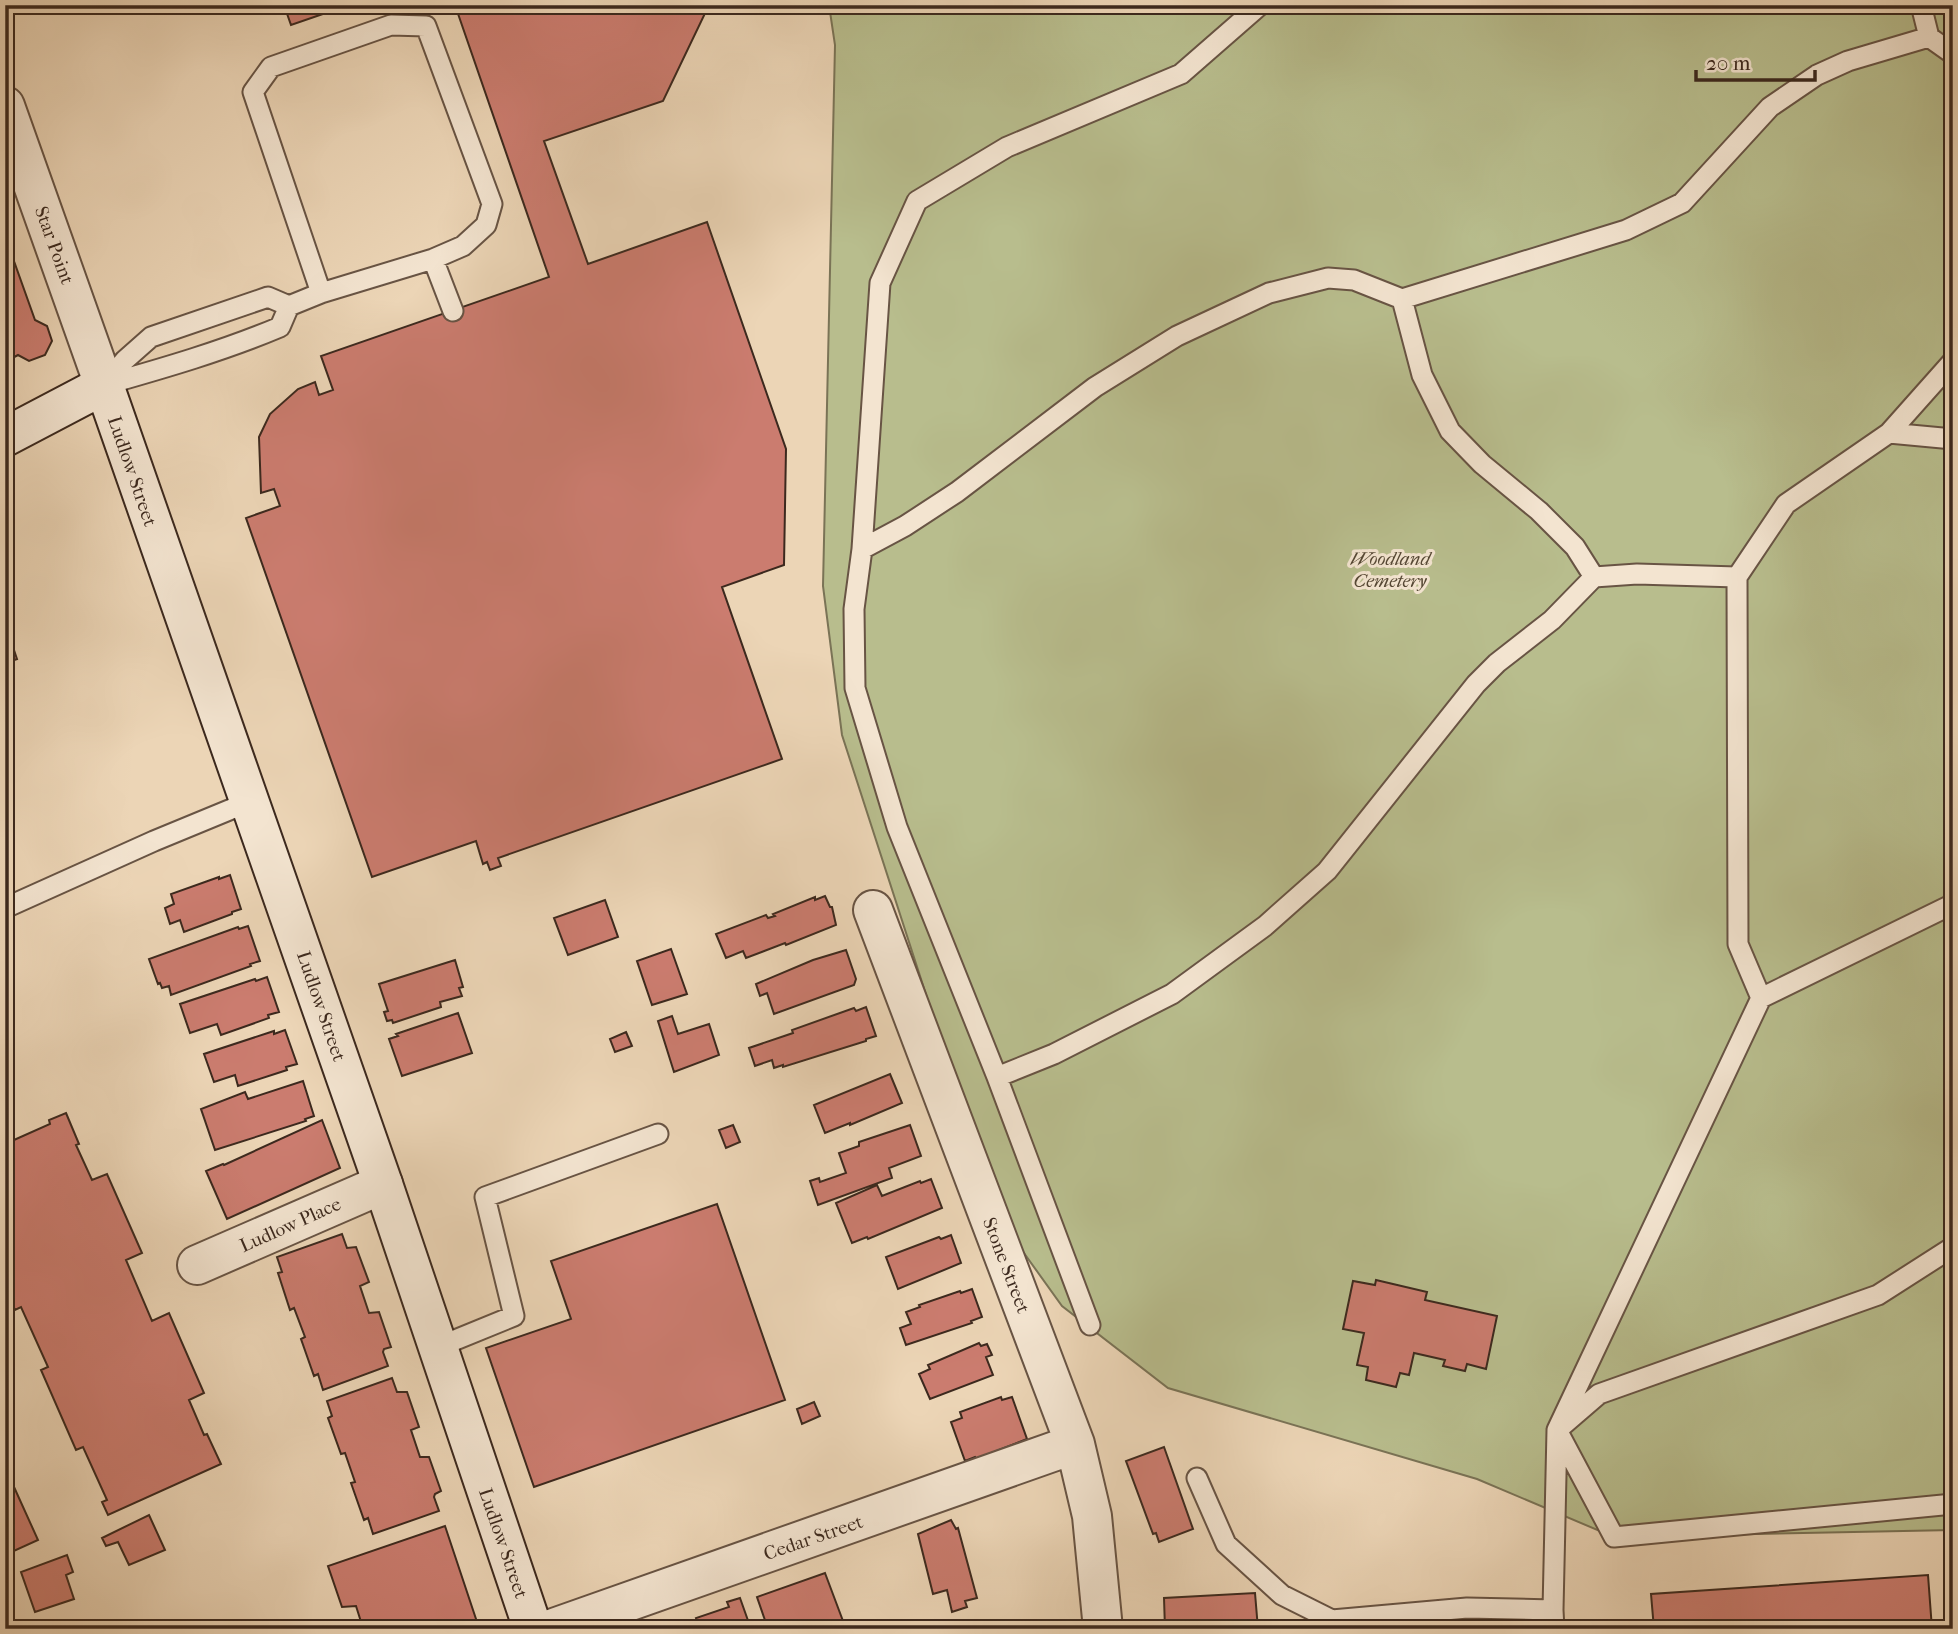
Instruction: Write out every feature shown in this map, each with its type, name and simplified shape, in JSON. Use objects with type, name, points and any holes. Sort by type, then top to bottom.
[{"type":"street","name":"Star Point","points":[[5,106],[104,385]]},
{"type":"street","points":[[5,437],[104,385]]},
{"type":"street","name":"Ludlow Street","points":[[104,385],[251,801],[533,1629]]},
{"type":"street","name":"Stone Street","points":[[873,910],[1075,1444],[1092,1516],[1103,1629]]},
{"type":"street","name":"Ludlow Place","points":[[197,1265],[383,1184]]},
{"type":"street","name":"Cedar Street","points":[[551,1629],[1075,1444]]},
{"type":"lane","points":[[1090,1325],[998,1077],[897,827],[855,688],[854,609],[862,549],[880,283],[917,201],[1007,147],[1181,74],[1260,5]]},
{"type":"lane","points":[[1921,5],[1929,37],[1953,54]]},
{"type":"lane","points":[[104,385],[164,368],[280,327],[289,306],[321,293],[433,259],[463,246],[486,225],[492,204],[426,26],[391,25],[271,67],[253,92],[321,293]]},
{"type":"lane","points":[[862,549],[905,526],[957,492],[1095,387],[1177,336],[1269,293],[1328,278],[1354,280],[1402,299],[1626,230],[1682,203],[1770,107],[1817,75],[1848,61],[1929,37]]},
{"type":"lane","points":[[433,259],[453,311]]},
{"type":"lane","points":[[104,385],[125,360],[150,338],[268,297],[289,306]]},
{"type":"lane","points":[[1402,299],[1422,375],[1450,431],[1482,464],[1539,511],[1575,547],[1594,577]]},
{"type":"lane","points":[[1761,998],[1738,944],[1737,577],[1786,504],[1889,433],[1953,361]]},
{"type":"lane","points":[[1889,433],[1953,439]]},
{"type":"lane","points":[[998,1077],[1054,1054],[1172,994],[1265,926],[1327,871],[1476,684],[1497,663],[1552,620],[1594,577],[1637,574],[1737,577]]},
{"type":"lane","points":[[5,908],[251,801]]},
{"type":"lane","points":[[1197,1478],[1226,1544],[1282,1595],[1332,1620],[1467,1608],[1554,1620],[1557,1430],[1761,998],[1953,904]]},
{"type":"lane","points":[[438,1347],[514,1316],[485,1197],[658,1134]]},
{"type":"lane","points":[[1557,1430],[1599,1394],[1878,1295],[1953,1247]]},
{"type":"lane","points":[[1557,1430],[1614,1537],[1953,1504]]},
{"type":"green space","name":"Woodland Cemetery","points":[[829,5],[1953,5],[1953,1530],[1614,1537],[1477,1479],[1168,1388],[1062,1306],[998,1217],[842,735],[823,586],[835,45]]},
{"type":"building","points":[[284,5],[349,5],[291,25]]},
{"type":"building","points":[[455,5],[709,5],[663,101],[544,141],[588,264],[707,222],[786,449],[784,565],[722,587],[782,759],[498,858],[501,866],[490,870],[487,862],[483,864],[476,841],[372,877],[246,518],[280,506],[274,489],[261,493],[259,437],[270,414],[298,389],[315,382],[319,395],[333,390],[321,356],[549,277]]},
{"type":"building","points":[[5,236],[35,320],[47,326],[52,341],[45,355],[29,361],[18,355],[5,362]]},
{"type":"building","points":[[5,623],[17,659],[5,663]]},
{"type":"building","points":[[230,875],[241,909],[184,932],[180,920],[170,924],[165,908],[174,904],[171,894]]},
{"type":"building","points":[[825,896],[832,907],[836,925],[746,958],[743,951],[726,958],[716,934],[766,915],[768,918],[775,916],[773,914],[815,897],[815,900]]},
{"type":"building","points":[[605,900],[618,937],[568,955],[554,918]]},
{"type":"building","points":[[248,926],[260,961],[171,995],[169,986],[162,988],[160,983],[158,984],[149,959],[238,927]]},
{"type":"building","points":[[671,949],[687,994],[652,1005],[637,961]]},
{"type":"building","points":[[846,950],[856,979],[854,985],[774,1014],[767,993],[760,996],[756,984],[813,960]]},
{"type":"building","points":[[455,960],[463,987],[459,988],[462,996],[440,1002],[441,1007],[393,1023],[392,1020],[387,1021],[384,1012],[388,1011],[379,984]]},
{"type":"building","points":[[267,977],[279,1012],[221,1035],[217,1024],[190,1033],[180,1004]]},
{"type":"building","points":[[866,1007],[876,1036],[783,1067],[774,1068],[772,1060],[755,1066],[749,1048],[854,1008],[856,1011]]},
{"type":"building","points":[[458,1013],[472,1053],[402,1076],[389,1039],[398,1036],[396,1034]]},
{"type":"building","points":[[672,1016],[678,1034],[709,1024],[719,1055],[674,1072],[658,1021]]},
{"type":"building","points":[[285,1030],[297,1064],[286,1067],[287,1070],[238,1086],[235,1075],[214,1082],[204,1054],[274,1031],[274,1034]]},
{"type":"building","points":[[626,1032],[632,1046],[615,1052],[610,1039]]},
{"type":"building","points":[[890,1074],[902,1103],[825,1133],[814,1105]]},
{"type":"building","points":[[303,1081],[314,1116],[305,1119],[306,1121],[215,1150],[201,1109],[245,1092],[248,1099]]},
{"type":"building","points":[[66,1113],[79,1144],[76,1145],[92,1180],[107,1174],[142,1253],[126,1260],[152,1321],[169,1313],[204,1393],[189,1400],[204,1435],[207,1434],[221,1464],[108,1515],[102,1502],[107,1500],[83,1447],[76,1450],[41,1370],[48,1367],[21,1307],[15,1310],[5,1289],[5,1144],[50,1124],[49,1120]]},
{"type":"building","points":[[322,1120],[340,1168],[227,1219],[206,1171]]},
{"type":"building","points":[[733,1125],[740,1142],[726,1148],[719,1130]]},
{"type":"building","points":[[910,1125],[921,1156],[889,1168],[892,1178],[818,1205],[810,1181],[819,1178],[820,1182],[846,1173],[839,1153],[859,1146],[859,1142]]},
{"type":"building","points":[[931,1179],[942,1208],[852,1243],[836,1203],[877,1185],[882,1196]]},
{"type":"building","points":[[717,1204],[785,1400],[534,1487],[486,1348],[571,1319],[551,1261]]},
{"type":"building","points":[[342,1234],[347,1248],[356,1247],[369,1282],[360,1286],[369,1313],[379,1312],[391,1347],[383,1352],[388,1366],[323,1390],[318,1374],[314,1376],[301,1339],[305,1337],[294,1308],[290,1310],[278,1273],[282,1272],[277,1257]]},
{"type":"building","points":[[951,1235],[961,1263],[898,1289],[886,1257]]},
{"type":"building","points":[[1376,1280],[1427,1292],[1425,1300],[1497,1316],[1486,1369],[1467,1364],[1465,1371],[1443,1366],[1445,1360],[1414,1353],[1409,1375],[1400,1373],[1396,1387],[1366,1380],[1368,1367],[1357,1365],[1364,1333],[1343,1329],[1353,1281],[1375,1285]]},
{"type":"building","points":[[972,1289],[982,1317],[971,1321],[972,1323],[906,1345],[900,1328],[911,1324],[906,1312],[920,1307],[919,1305]]},
{"type":"building","points":[[979,1343],[981,1346],[987,1344],[992,1355],[986,1357],[993,1375],[930,1399],[919,1374],[930,1369],[928,1365]]},
{"type":"building","points":[[392,1378],[397,1392],[407,1392],[419,1427],[411,1430],[420,1457],[429,1457],[441,1491],[434,1497],[439,1511],[373,1534],[368,1518],[364,1520],[351,1483],[355,1482],[345,1453],[341,1454],[328,1418],[332,1416],[327,1401]]},
{"type":"building","points":[[1001,1397],[1002,1400],[1012,1397],[1027,1439],[965,1461],[951,1422],[962,1418],[960,1412]]},
{"type":"building","points":[[814,1402],[820,1416],[802,1424],[797,1409]]},
{"type":"building","points":[[1164,1447],[1193,1529],[1159,1542],[1156,1533],[1153,1534],[1126,1461]]},
{"type":"building","points":[[14,1487],[38,1540],[5,1555],[5,1490]]},
{"type":"building","points":[[149,1515],[165,1550],[129,1565],[118,1542],[106,1546],[102,1538]]},
{"type":"building","points":[[951,1520],[956,1529],[958,1528],[977,1598],[965,1601],[967,1607],[952,1612],[947,1590],[933,1594],[918,1534]]},
{"type":"building","points":[[445,1526],[479,1628],[361,1629],[356,1606],[342,1607],[328,1566]]},
{"type":"building","points":[[67,1555],[73,1572],[66,1575],[74,1599],[35,1612],[21,1572]]},
{"type":"building","points":[[825,1573],[846,1629],[768,1629],[757,1597]]},
{"type":"building","points":[[1928,1575],[1932,1629],[1654,1629],[1651,1594]]},
{"type":"building","points":[[1255,1593],[1258,1629],[1165,1629],[1164,1598]]},
{"type":"building","points":[[740,1598],[751,1629],[700,1629],[696,1618],[729,1607],[727,1602]]}]
